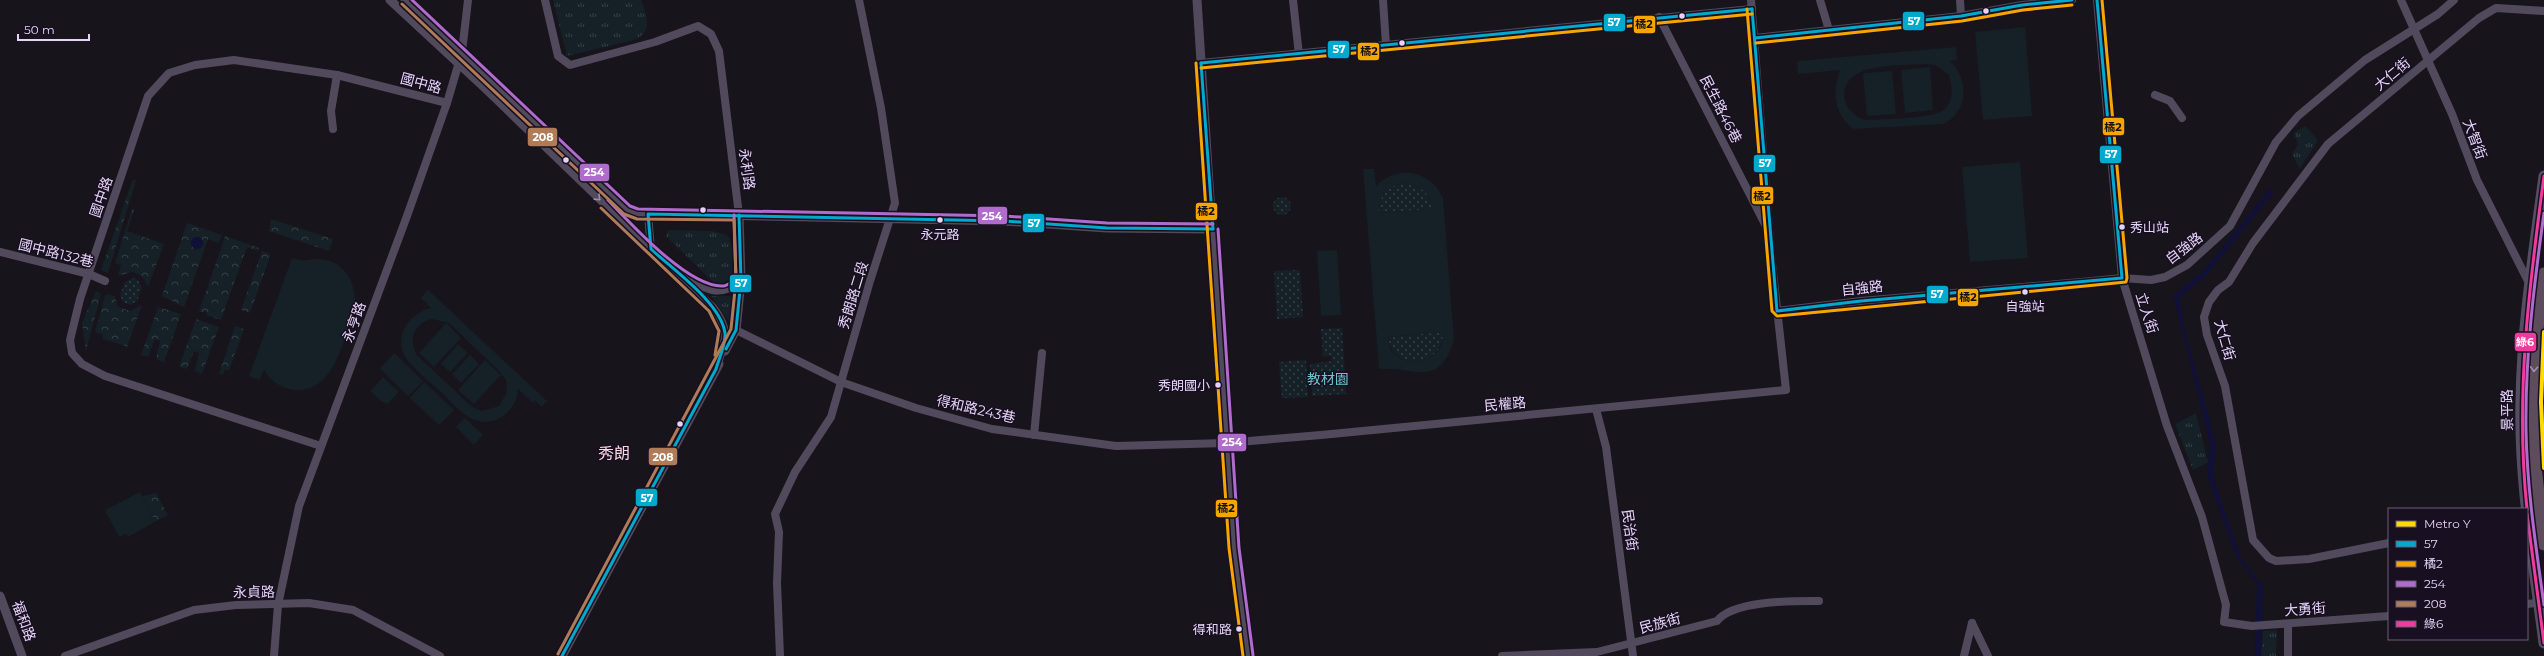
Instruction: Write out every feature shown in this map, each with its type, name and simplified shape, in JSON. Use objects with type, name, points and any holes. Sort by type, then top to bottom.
[{"type":"highway","points":[[2544,274],[2536,324],[2532,394],[2534,449],[2544,544]]},
{"type":"main road","name":"景平路","points":[[2527,508],[2520,404],[2530,285],[2544,176]]},
{"type":"main road","name":"景平路","points":[[2528,516],[2541,603],[2544,643]]},
{"type":"street","points":[[390,0],[713,308],[724,322],[725,335],[716,370]]},
{"type":"street","points":[[405,0],[462,52],[627,210],[637,214]]},
{"type":"street","name":"永亨路","points":[[274,656],[278,605],[299,506],[407,216],[447,103],[462,52],[468,0]]},
{"type":"street","name":"永利路","points":[[546,0],[558,56],[570,64],[656,42],[698,26],[711,34],[719,51],[739,215],[741,280],[736,330],[562,656]]},
{"type":"street","name":"秀朗路二段","points":[[780,656],[777,583],[779,532],[775,514],[795,472],[831,417],[870,281],[891,220],[895,203],[888,149],[859,0]]},
{"type":"street","points":[[1197,0],[1200,63],[1213,229],[1234,548],[1248,656]]},
{"type":"street","points":[[1293,0],[1299,54]]},
{"type":"street","points":[[1383,0],[1386,45]]},
{"type":"street","points":[[1752,0],[1777,311]]},
{"type":"street","points":[[1820,0],[1829,30]]},
{"type":"street","points":[[1960,0],[1961,16]]},
{"type":"street","points":[[1754,38],[1961,16],[2022,5],[2072,0]]},
{"type":"street","name":"立人街","points":[[2097,0],[2122,278],[2167,426],[2202,517],[2226,605],[2224,622]]},
{"type":"street","name":"大智街","points":[[2401,0],[2427,62],[2452,114],[2477,180],[2530,285]]},
{"type":"street","name":"自強路","points":[[1777,311],[1861,301],[2122,278],[2151,280],[2165,277],[2187,265],[2230,226],[2285,129],[2365,60],[2413,28],[2438,14],[2454,0]]},
{"type":"street","name":"大仁街","points":[[2388,543],[2309,559],[2276,561],[2269,558],[2253,540],[2225,386],[2206,335],[2204,317],[2209,302],[2218,290],[2229,282],[2253,243],[2328,144],[2479,18],[2496,8],[2544,11]]},
{"type":"street","points":[[1200,63],[1752,9]]},
{"type":"street","name":"民生路46巷","points":[[1660,17],[1770,235]]},
{"type":"street","name":"國中路","points":[[321,446],[105,376],[82,364],[72,353],[70,340],[89,274],[148,96],[169,73],[195,65],[234,60],[337,74],[447,103]]},
{"type":"street","points":[[333,129],[331,111],[337,74]]},
{"type":"street","points":[[2155,95],[2170,101],[2182,118]]},
{"type":"street","points":[[614,214],[739,215],[891,220],[1004,221],[1107,228],[1213,229]]},
{"type":"street","points":[[648,214],[651,250]]},
{"type":"street","name":"國中路132巷","points":[[0,252],[89,274],[105,280]]},
{"type":"street","points":[[660,258],[703,287],[713,290],[732,288],[741,280]]},
{"type":"street","name":"民權路","points":[[1226,443],[1786,390],[1777,311]]},
{"type":"street","name":"得和路243巷","points":[[736,330],[841,382],[965,423],[1034,435],[1116,446],[1226,443]]},
{"type":"street","points":[[1034,435],[1042,353]]},
{"type":"street","name":"民治街","points":[[1596,409],[1606,447],[1633,644],[1633,656]]},
{"type":"street","points":[[2528,509],[2544,516]]},
{"type":"street","name":"福和路","points":[[0,596],[22,656]]},
{"type":"street","name":"民族街","points":[[1502,656],[1597,652],[1633,644],[1717,621],[1723,614],[1771,601],[1819,601]]},
{"type":"street","name":"永貞路","points":[[65,656],[194,610],[236,605],[309,603],[353,610],[440,656]]},
{"type":"street","points":[[2528,604],[2541,603]]},
{"type":"street","name":"大勇街","points":[[2224,622],[2252,626],[2388,616]]},
{"type":"street","points":[[1964,656],[1972,623],[1988,656]]},
{"type":"street","points":[[2288,624],[2288,656]]},
{"type":"green space","points":[[553,0],[641,0],[647,18],[647,28],[640,37],[634,40],[567,56]]},
{"type":"green space","points":[[2025,27],[2032,116],[1983,120],[1975,32]]},
{"type":"green space","points":[[1956,47],[1957,60],[1950,61],[1961,77],[1964,94],[1962,103],[1952,118],[1944,124],[1854,129],[1842,117],[1836,102],[1837,78],[1840,70],[1798,74],[1797,61]],"holes":[[[1935,65],[1949,75],[1951,88],[1949,104],[1941,112],[1909,118],[1866,120],[1852,113],[1846,104],[1845,87],[1851,78],[1861,72],[1888,66]]]},
{"type":"green space","points":[[1930,67],[1933,110],[1905,113],[1901,70]]},
{"type":"green space","points":[[1892,71],[1896,114],[1867,116],[1863,73]]},
{"type":"green space","points":[[2305,126],[2318,140],[2300,169],[2292,155],[2298,144],[2294,133]]},
{"type":"green space","points":[[2020,162],[2028,258],[1970,262],[1962,167]]},
{"type":"green space","points":[[1363,169],[1374,169],[1376,186],[1384,179],[1403,173],[1413,173],[1422,176],[1438,189],[1443,198],[1454,340],[1448,355],[1441,365],[1432,370],[1413,372],[1379,369]],"holes":[[[1402,183],[1408,183],[1423,190],[1432,203],[1433,209],[1378,213],[1378,207],[1384,194],[1392,187]],[[1443,332],[1441,344],[1436,353],[1427,359],[1417,361],[1406,360],[1397,356],[1390,348],[1388,337]]]},
{"type":"green space","points":[[133,179],[136,180],[108,273],[101,270]]},
{"type":"green space","points":[[1402,183],[1414,185],[1423,190],[1432,203],[1433,209],[1378,213],[1378,207],[1384,194],[1392,187]]},
{"type":"green space","points":[[1282,197],[1288,200],[1291,206],[1288,212],[1282,215],[1276,212],[1273,206],[1276,200]]},
{"type":"green space","points":[[132,209],[134,210],[127,231],[164,244],[148,287],[142,276],[132,272],[118,276],[121,265],[115,263]]},
{"type":"green space","points":[[271,219],[333,239],[329,251],[269,231]]},
{"type":"green space","points":[[187,223],[222,235],[219,243],[208,239],[184,307],[162,296]]},
{"type":"green space","points":[[667,231],[712,231],[727,235],[734,257],[734,266],[728,279],[722,283],[714,283],[666,236]]},
{"type":"green space","points":[[225,236],[259,248],[258,251],[247,247],[221,320],[206,315],[207,312],[199,312]]},
{"type":"green space","points":[[1337,250],[1341,315],[1321,316],[1317,251]]},
{"type":"green space","points":[[262,251],[271,254],[250,313],[241,310]]},
{"type":"green space","points":[[292,258],[301,260],[326,260],[341,267],[351,280],[355,297],[355,306],[342,347],[329,373],[320,383],[308,389],[294,390],[285,388],[276,383],[264,370],[260,380],[249,376]]},
{"type":"green space","points":[[1300,270],[1303,317],[1277,319],[1274,271]]},
{"type":"green space","points":[[133,278],[138,280],[142,288],[137,301],[130,305],[123,302],[120,295],[125,282]]},
{"type":"green space","points":[[428,290],[547,401],[542,407],[535,400],[533,403],[518,389],[517,397],[509,411],[496,420],[480,422],[468,417],[460,411],[416,370],[403,353],[401,345],[404,328],[415,315],[431,308],[421,298]],"holes":[[[432,319],[449,323],[499,371],[506,380],[507,392],[499,406],[482,411],[471,406],[417,355],[413,343],[414,332],[417,328],[421,324]]]},
{"type":"green space","points":[[96,291],[101,294],[86,351],[82,323]]},
{"type":"green space","points":[[109,294],[114,296],[119,307],[130,311],[142,305],[126,350],[126,346],[103,339],[102,334],[95,332],[105,295]]},
{"type":"green space","points":[[711,296],[730,296],[732,299],[730,323]]},
{"type":"green space","points":[[158,307],[181,314],[164,362],[156,359],[160,341],[155,339],[148,357],[141,355]]},
{"type":"green space","points":[[196,319],[219,327],[202,374],[195,371],[199,353],[194,351],[187,369],[179,367]]},
{"type":"green space","points":[[446,323],[461,338],[434,367],[419,353]]},
{"type":"green space","points":[[235,326],[244,329],[229,371],[225,369],[223,375],[219,374]]},
{"type":"green space","name":"教材園","points":[[1342,328],[1346,394],[1312,396],[1310,364],[1332,361],[1331,356],[1323,357],[1321,329]]},
{"type":"green space","points":[[1443,332],[1441,344],[1435,353],[1427,359],[1417,361],[1407,360],[1398,356],[1391,348],[1388,337]]},
{"type":"green space","points":[[458,344],[468,353],[450,372],[441,364]]},
{"type":"green space","points":[[394,353],[423,381],[408,396],[380,369]]},
{"type":"green space","points":[[470,355],[479,364],[461,383],[452,374]]},
{"type":"green space","points":[[485,360],[501,375],[474,404],[458,390]]},
{"type":"green space","name":"教材園","points":[[1306,360],[1308,397],[1282,398],[1279,362]]},
{"type":"green space","points":[[383,377],[399,392],[388,404],[381,401],[370,391]]},
{"type":"green space","points":[[424,382],[454,410],[439,425],[410,398]]},
{"type":"green space","points":[[2196,413],[2208,462],[2193,470],[2175,424]]},
{"type":"green space","points":[[465,418],[483,435],[474,445],[456,427]]},
{"type":"green space","points":[[140,492],[155,522],[128,537],[126,534],[119,537],[105,510]]},
{"type":"green space","points":[[156,493],[168,515],[155,522],[142,496]]},
{"type":"green space","points":[[2277,630],[2276,656],[2261,656],[2263,631]]},
{"type":"shaded area","points":[[2270,189],[2274,192],[2207,275],[2180,297],[2186,335],[2214,436],[2216,449],[2213,468],[2215,483],[2241,558],[2263,587],[2261,656],[2255,656],[2257,585],[2235,554],[2207,474],[2210,444],[2173,295],[2202,272]]},
{"type":"shaded area","points":[[195,237],[199,237],[203,243],[199,249],[195,249],[191,245],[191,241]]},
{"type":"metro line","name":"Y","points":[[2544,332],[2541,402],[2544,468]]},
{"type":"transit line","name":"254","points":[[412,0],[630,206],[638,209],[1005,216],[1107,223],[1213,224]]},
{"type":"transit line","name":"57","points":[[1755,38],[1961,16],[2022,5],[2072,0]]},
{"type":"transit line","name":"57","points":[[1752,9],[1777,311],[1861,301],[2122,278],[2097,0]]},
{"type":"transit line","name":"橘2","points":[[1747,9],[1772,311],[1777,316],[2126,282],[2127,278],[2102,0]]},
{"type":"transit line","name":"208","points":[[402,4],[624,214],[637,219],[734,220],[736,280],[731,329],[558,654]]},
{"type":"transit line","name":"橘2","points":[[1756,43],[1962,21],[2023,10],[2072,5]]},
{"type":"transit line","name":"57","points":[[1201,63],[1752,9]]},
{"type":"transit line","name":"橘2","points":[[1201,68],[1752,14]]},
{"type":"transit line","name":"橘2","points":[[1196,63],[1229,548],[1243,656]]},
{"type":"transit line","name":"57","points":[[1201,63],[1213,229]]},
{"type":"transit line","name":"綠6","points":[[2527,508],[2522,425],[2525,342],[2533,259],[2544,176]]},
{"type":"transit line","name":"254","points":[[608,200],[661,253],[678,266],[694,277],[709,284],[723,286],[736,278],[734,215]]},
{"type":"transit line","name":"208","points":[[601,208],[709,311],[719,331],[715,355]]},
{"type":"transit line","name":"254","points":[[2544,213],[2534,294],[2526,403],[2530,496],[2544,605]]},
{"type":"transit line","name":"57","points":[[562,656],[716,369],[725,338],[722,322],[715,310],[694,287],[651,249],[648,214],[1005,221],[1107,228],[1213,229]]},
{"type":"transit line","name":"57","points":[[726,349],[736,330],[741,280],[739,215]]},
{"type":"transit line","name":"254","points":[[1218,229],[1239,548],[1253,655]]},
{"type":"transit line","name":"綠6","points":[[2528,522],[2544,643]]},
{"type":"place","name":"永元路","points":[[940,220]]},
{"type":"place","name":"秀山站","points":[[2122,227]]},
{"type":"place","name":"自強站","points":[[2025,292]]},
{"type":"place","name":"秀朗國小","points":[[1218,385]]},
{"type":"place","name":"得和路","points":[[1239,629]]},
{"type":"district","name":"秀朗","points":[[614,453]]}]
